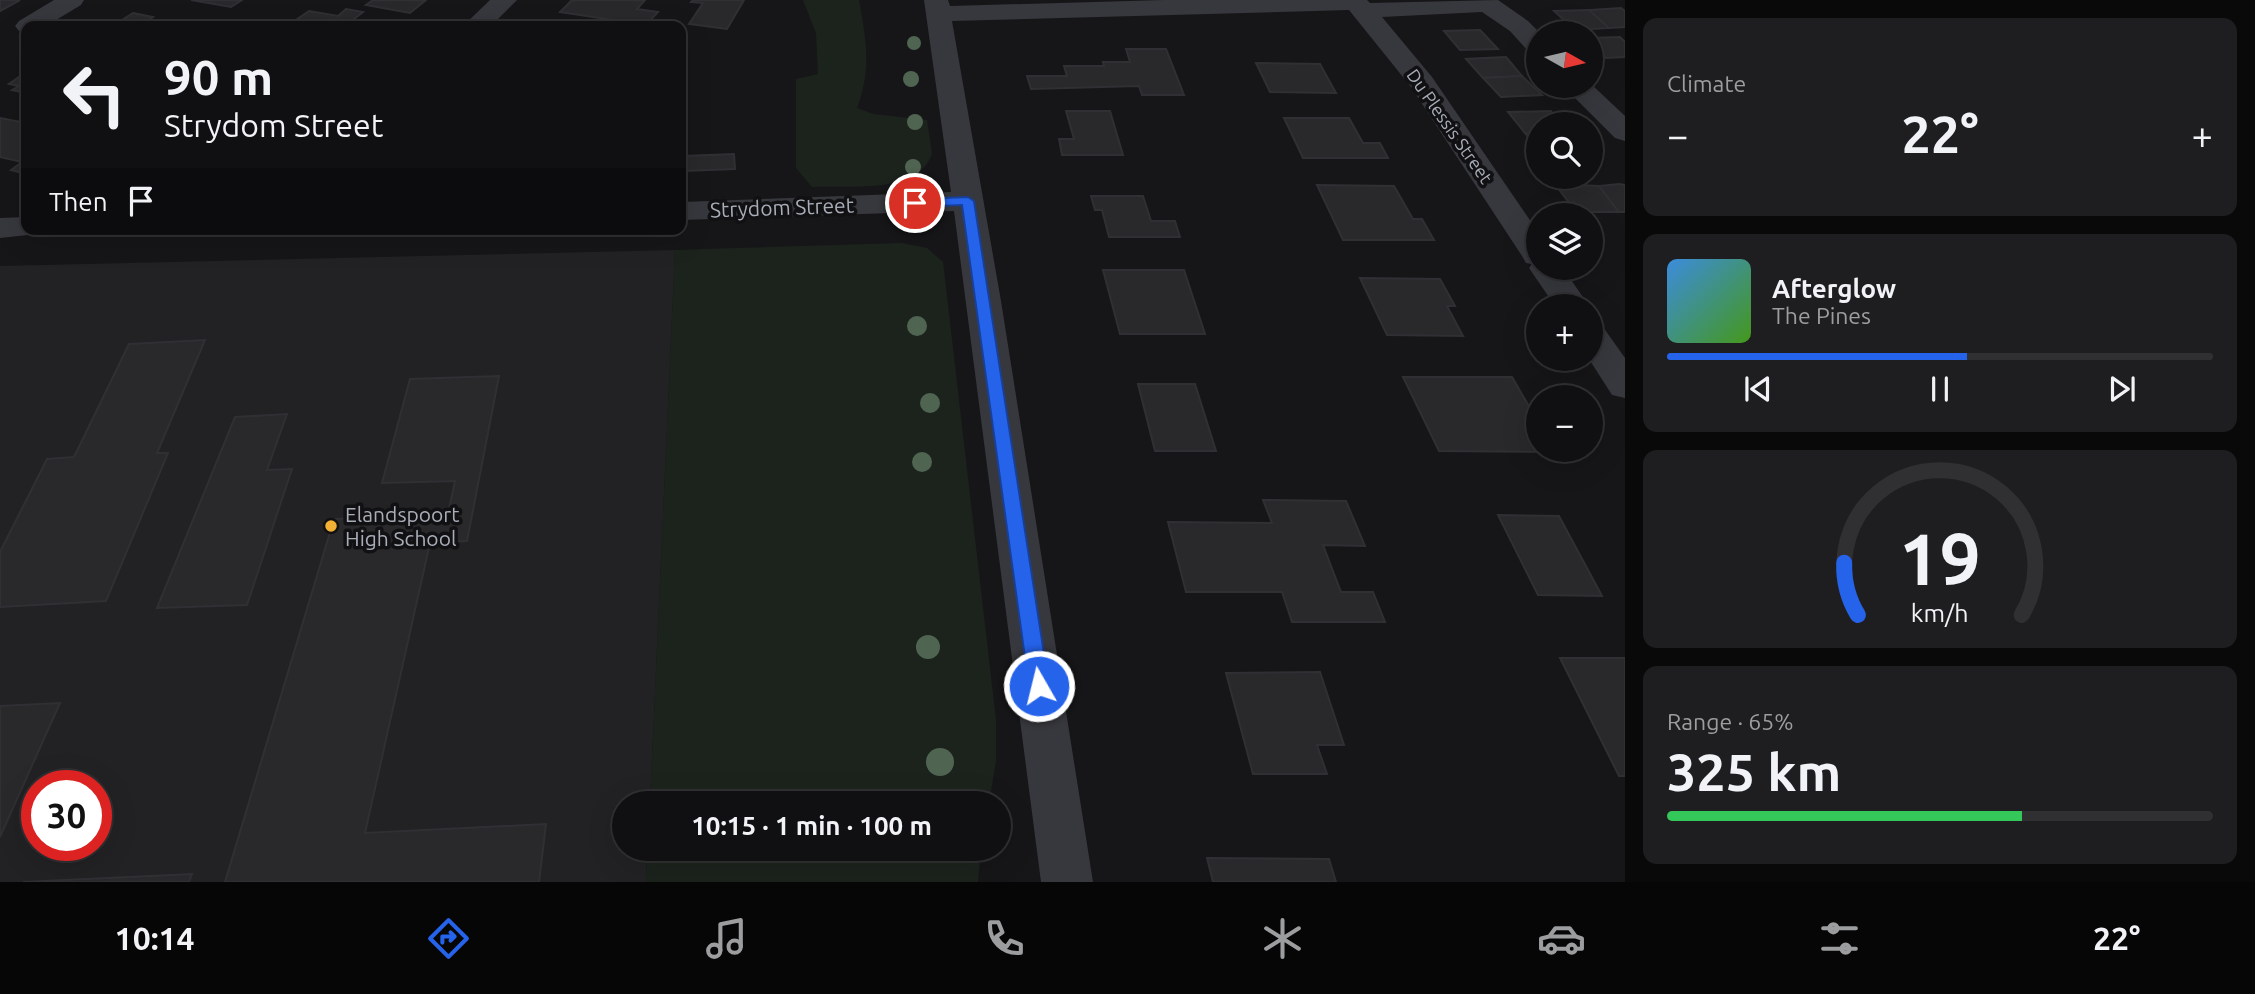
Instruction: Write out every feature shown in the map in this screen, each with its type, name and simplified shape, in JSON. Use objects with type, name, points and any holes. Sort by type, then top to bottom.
[{"type":"street","points":[[37,21],[72,0]]},
{"type":"street","points":[[482,21],[505,0]]},
{"type":"street","points":[[1067,882],[938,7],[1484,2],[1526,33]]},
{"type":"street","name":"Du Plessis Street","points":[[1358,4],[1422,83],[1526,238]]},
{"type":"street","points":[[1590,98],[1625,132]]},
{"type":"street","name":"Strydom Street","points":[[686,211],[968,201]]},
{"type":"street","points":[[0,228],[21,227]]},
{"type":"street","points":[[1603,353],[1625,386]]},
{"type":"shaded area","points":[[803,0],[859,0],[866,67],[857,108],[873,114],[927,120],[932,154],[924,167],[912,176],[880,185],[812,187],[796,168],[796,79],[818,74],[816,33]]},
{"type":"shaded area","points":[[901,243],[927,248],[943,262],[996,720],[996,761],[991,791],[651,791],[675,250]]},
{"type":"shaded area","name":"Elandspoort High School","points":[[675,250],[651,791],[612,791],[612,861],[647,861],[646,882],[0,882],[0,266]]},
{"type":"shaded area","points":[[647,861],[980,861],[978,882],[646,882]]},
{"type":"building","points":[[0,0],[20,0],[0,11]]},
{"type":"building","points":[[191,0],[242,0],[231,7]]},
{"type":"building","points":[[373,0],[426,0],[410,13],[366,5]]},
{"type":"building","points":[[572,0],[645,0],[637,9],[658,12],[650,21],[620,21],[560,12]]},
{"type":"building","points":[[744,0],[727,29],[689,24],[703,3],[691,2]]},
{"type":"building","points":[[1621,8],[1625,11],[1625,27],[1609,28],[1589,10]]},
{"type":"building","points":[[346,9],[363,12],[352,21],[294,21],[309,11],[338,16]]},
{"type":"building","points":[[1589,10],[1601,21],[1565,21],[1554,11]]},
{"type":"building","points":[[133,13],[153,17],[149,20],[158,21],[120,21]]},
{"type":"building","points":[[1480,30],[1498,49],[1460,50],[1444,31]]},
{"type":"building","points":[[1620,37],[1625,42],[1625,57],[1606,58],[1603,55],[1603,38]]},
{"type":"building","points":[[1126,49],[1166,49],[1184,95],[1142,95],[1139,86],[1031,89],[1027,76],[1067,76],[1064,66],[1104,66],[1103,62],[1130,62]]},
{"type":"building","points":[[1506,57],[1522,76],[1483,78],[1466,59]]},
{"type":"building","points":[[1256,63],[1320,64],[1336,93],[1270,92]]},
{"type":"building","points":[[21,76],[21,92],[12,90],[19,86],[9,84]]},
{"type":"building","points":[[1522,76],[1526,80],[1526,96],[1501,97],[1483,78]]},
{"type":"building","points":[[1066,111],[1110,111],[1123,155],[1062,155],[1059,139],[1074,139]]},
{"type":"building","points":[[1551,111],[1552,112],[1526,112],[1525,133],[1508,112]]},
{"type":"building","points":[[0,118],[21,122],[21,162],[0,157]]},
{"type":"building","points":[[1284,118],[1349,118],[1363,143],[1380,143],[1388,158],[1303,158]]},
{"type":"building","points":[[734,154],[735,169],[686,171],[686,156]]},
{"type":"building","points":[[21,163],[21,173],[11,170]]},
{"type":"building","points":[[1317,185],[1394,186],[1413,219],[1422,219],[1434,240],[1343,240]]},
{"type":"building","points":[[1625,185],[1625,212],[1619,212],[1601,189],[1603,186]]},
{"type":"building","points":[[1559,189],[1601,189],[1619,212],[1603,212],[1603,203],[1569,203]]},
{"type":"building","points":[[1091,196],[1143,196],[1151,221],[1175,221],[1180,237],[1109,237],[1102,210],[1095,210]]},
{"type":"building","points":[[1103,270],[1184,270],[1205,334],[1120,334]]},
{"type":"building","points":[[1360,278],[1440,279],[1455,306],[1447,306],[1463,336],[1387,335]]},
{"type":"building","points":[[205,340],[157,453],[168,453],[106,601],[0,607],[0,552],[47,459],[74,457],[129,344]]},
{"type":"building","points":[[499,376],[467,541],[430,543],[365,833],[546,824],[539,882],[225,882],[334,519],[448,514],[455,481],[382,483],[410,379]]},
{"type":"building","points":[[1403,377],[1512,377],[1526,401],[1526,452],[1439,451]]},
{"type":"building","points":[[1138,384],[1195,384],[1216,451],[1155,451]]},
{"type":"building","points":[[287,414],[267,470],[292,469],[247,605],[157,608],[235,417]]},
{"type":"building","points":[[1263,500],[1346,501],[1365,546],[1323,545],[1341,592],[1373,592],[1385,622],[1292,622],[1282,592],[1186,592],[1168,522],[1272,523]]},
{"type":"building","points":[[1498,515],[1559,516],[1602,596],[1538,595]]},
{"type":"building","points":[[1560,658],[1625,658],[1625,776],[1619,776]]},
{"type":"building","points":[[1320,672],[1344,745],[1317,745],[1327,774],[1253,774],[1226,673]]},
{"type":"building","points":[[60,703],[30,770],[21,770],[21,790],[0,837],[0,706]]},
{"type":"building","points":[[1207,858],[1329,859],[1336,882],[1213,882]]},
{"type":"building","points":[[192,874],[189,882],[23,882]]},
{"type":"place","name":"Elandspoort High School","points":[[331,526]]},
{"type":"route","points":[[915,203],[968,201],[1039,686]]}]
